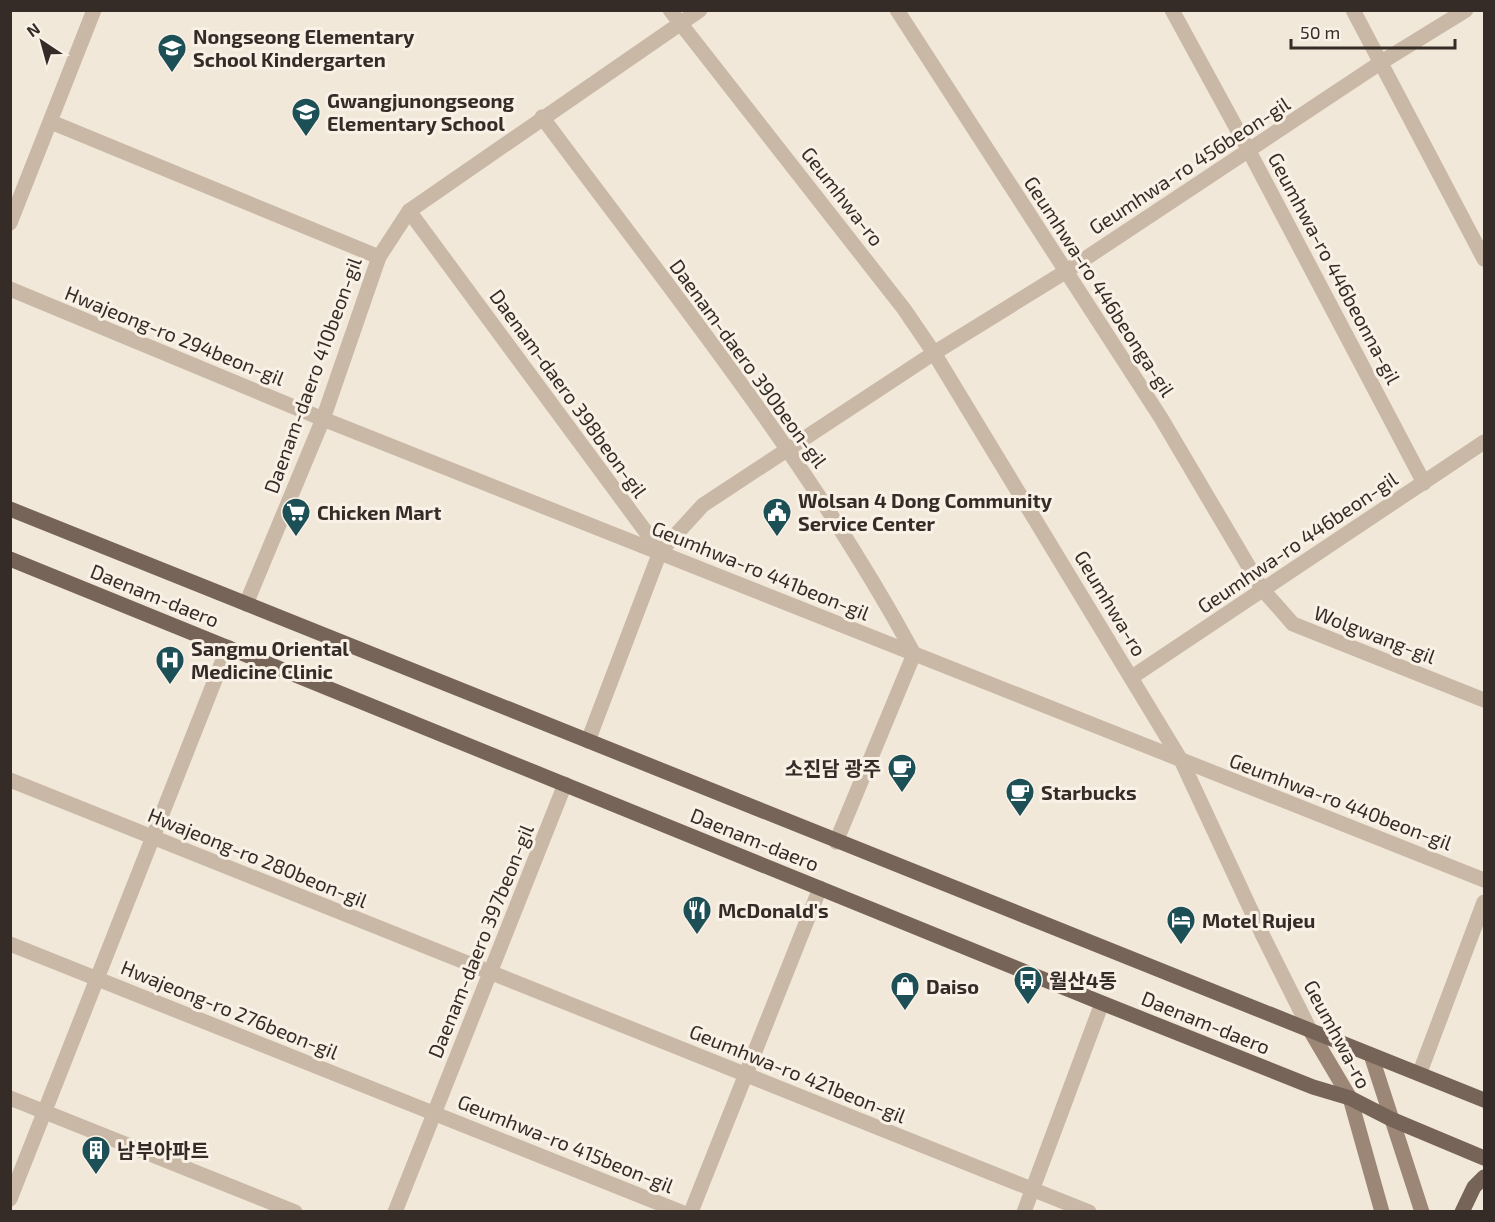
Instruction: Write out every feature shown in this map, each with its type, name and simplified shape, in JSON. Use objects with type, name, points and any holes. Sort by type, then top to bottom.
[{"type":"main road","name":"Daenam-daero","points":[[10,509],[836,842],[1311,1032],[1420,1072],[1485,1100]]},
{"type":"main road","name":"Daenam-daero","points":[[10,559],[1102,1003],[1313,1087],[1350,1098],[1391,1119],[1485,1158]]},
{"type":"main road","name":"Geumhwa-ro","points":[[1311,1032],[1350,1098],[1382,1212]]},
{"type":"main road","name":"Geumhwa-ro","points":[[1371,1055],[1422,1212]]},
{"type":"main road","points":[[1462,1212],[1474,1187],[1485,1177]]},
{"type":"street","points":[[10,223],[94,10]]},
{"type":"street","name":"Geumhwa-ro","points":[[670,10],[904,309],[934,353],[1182,762],[1263,936],[1311,1032]]},
{"type":"street","points":[[379,257],[409,211],[700,10]]},
{"type":"street","name":"Geumhwa-ro 446beonga-gil","points":[[897,10],[1161,418],[1262,589]]},
{"type":"street","name":"Geumhwa-ro 446beonna-gil","points":[[1172,10],[1250,151],[1424,483]]},
{"type":"street","points":[[1353,10],[1485,260]]},
{"type":"street","name":"Geumhwa-ro 456beon-gil","points":[[660,552],[703,505],[934,353],[1065,272],[1380,63],[1466,10]]},
{"type":"street","name":"Daenam-daero 390beon-gil","points":[[542,117],[790,449],[883,596],[914,654]]},
{"type":"street","name":"Daenam-daero 410beon-gil","points":[[51,122],[379,257],[323,418],[246,604]]},
{"type":"street","name":"Daenam-daero 398beon-gil","points":[[409,211],[660,552]]},
{"type":"street","name":"Hwajeong-ro 294beon-gil","points":[[10,289],[323,418]]},
{"type":"street","name":"Geumhwa-ro 441beon-gil","points":[[323,418],[1182,762]]},
{"type":"street","name":"Geumhwa-ro 446beon-gil","points":[[1132,677],[1485,442]]},
{"type":"street","points":[[588,741],[660,552]]},
{"type":"street","name":"Wolgwang-gil","points":[[1262,589],[1293,624],[1485,700]]},
{"type":"street","points":[[10,1199],[228,647]]},
{"type":"street","points":[[836,842],[914,654]]},
{"type":"street","name":"Geumhwa-ro 440beon-gil","points":[[1182,762],[1485,880]]},
{"type":"street","name":"Hwajeong-ro 280beon-gil","points":[[10,780],[490,972]]},
{"type":"street","name":"Daenam-daero 397beon-gil","points":[[395,1212],[565,784]]},
{"type":"street","points":[[691,1212],[820,888]]},
{"type":"street","points":[[1420,1072],[1485,902]]},
{"type":"street","name":"Hwajeong-ro 276beon-gil","points":[[10,944],[434,1113]]},
{"type":"street","name":"Geumhwa-ro 421beon-gil","points":[[490,972],[1089,1212]]},
{"type":"street","points":[[1024,1212],[1102,1003]]},
{"type":"street","points":[[10,1098],[295,1212]]},
{"type":"street","name":"Geumhwa-ro 415beon-gil","points":[[434,1113],[681,1212]]},
{"type":"place","name":"Nongseong Elementary School Kindergarten","points":[[172,74]]},
{"type":"place","name":"Gwangjunongseong Elementary School","points":[[306,138]]},
{"type":"place","name":"Chicken Mart","points":[[296,538]]},
{"type":"place","name":"Wolsan 4 Dong Community Service Center","points":[[777,538]]},
{"type":"place","name":"Sangmu Oriental Medicine Clinic","points":[[170,686]]},
{"type":"place","name":"소진담 광주","points":[[902,794]]},
{"type":"place","name":"Starbucks","points":[[1020,818]]},
{"type":"place","name":"McDonald's","points":[[697,936]]},
{"type":"place","name":"Motel Rujeu","points":[[1181,946]]},
{"type":"place","name":"월산4동","points":[[1028,1006]]},
{"type":"place","name":"Daiso","points":[[905,1012]]},
{"type":"place","name":"남부아파트","points":[[96,1176]]}]
